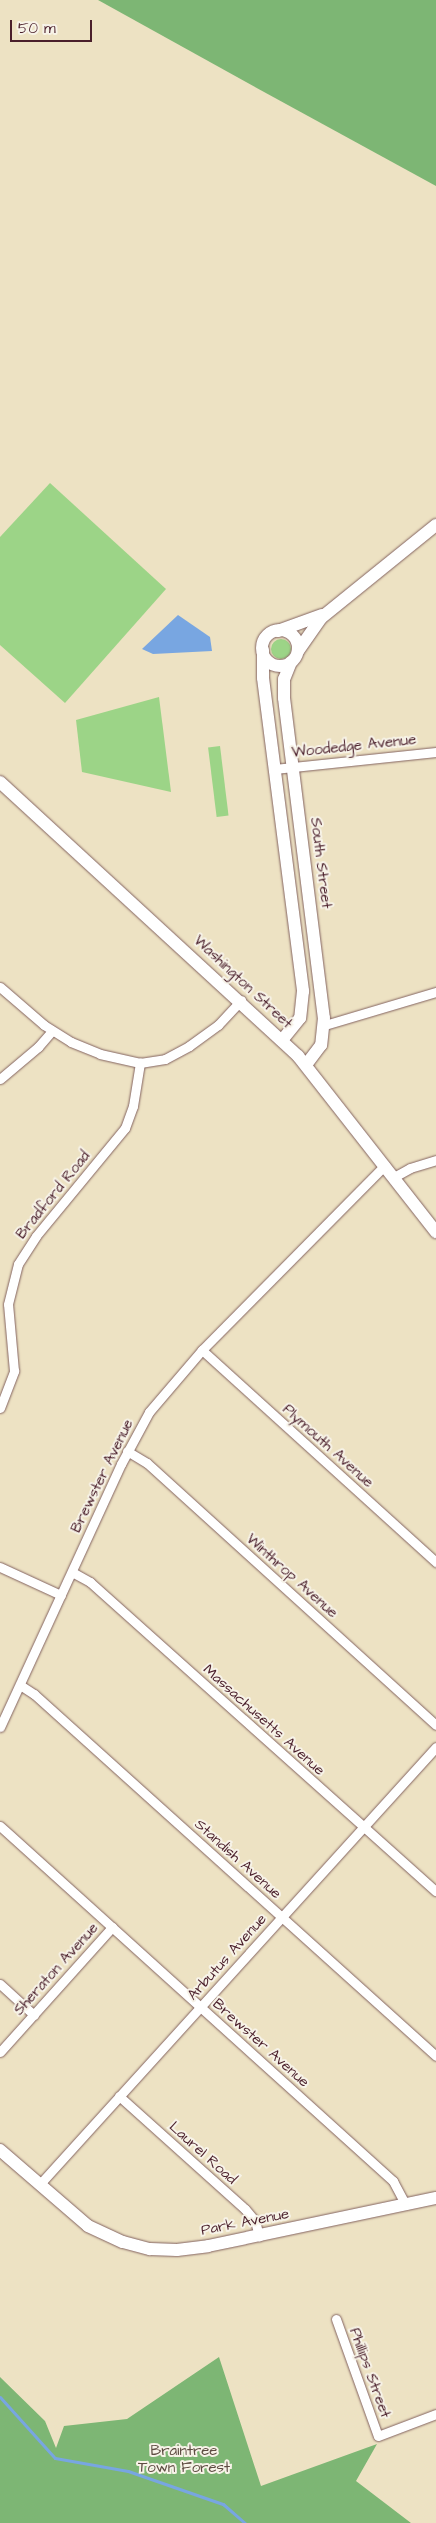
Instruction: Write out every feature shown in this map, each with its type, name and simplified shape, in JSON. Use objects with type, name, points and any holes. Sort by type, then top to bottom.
[{"type":"main road","name":"South Street","points":[[306,1065],[321,1045],[325,1025],[283,685],[294,657],[329,611],[436,525]]},
{"type":"main road","name":"South Street","points":[[277,631],[329,611]]},
{"type":"main road","points":[[263,650],[273,664],[282,666],[294,657],[293,636],[277,631],[265,639],[263,650],[274,769],[304,991],[300,1018],[282,1040]]},
{"type":"main road","name":"Washington Street","points":[[0,782],[241,1000],[282,1040],[306,1065],[436,1232]]},
{"type":"main road","name":"Park Avenue","points":[[0,2150],[67,2209],[105,2235],[150,2249],[186,2249],[259,2236],[436,2198]]},
{"type":"street","name":"Woodedge Avenue","points":[[274,769],[436,752]]},
{"type":"street","points":[[0,987],[52,1031],[91,1051],[140,1062],[165,1059],[189,1046],[218,1025],[241,1000]]},
{"type":"street","points":[[325,1025],[436,992]]},
{"type":"street","points":[[0,1079],[38,1047],[52,1031]]},
{"type":"street","name":"Bradford Road","points":[[0,1408],[14,1371],[8,1304],[18,1264],[36,1236],[125,1128],[133,1106],[140,1062]]},
{"type":"street","points":[[394,1177],[410,1168],[436,1160]]},
{"type":"street","name":"Brewster Avenue","points":[[0,1727],[127,1451],[149,1412],[202,1350],[385,1165]]},
{"type":"street","name":"Plymouth Avenue","points":[[202,1350],[436,1562]]},
{"type":"street","name":"Winthrop Avenue","points":[[127,1451],[146,1463],[436,1724]]},
{"type":"street","points":[[0,1566],[61,1595]]},
{"type":"street","name":"Massachusetts Avenue","points":[[72,1572],[90,1582],[436,1891]]},
{"type":"street","name":"Standish Avenue","points":[[20,1685],[34,1694],[436,2056]]},
{"type":"street","name":"Arbutus Avenue","points":[[39,2185],[436,1747]]},
{"type":"street","name":"Brewster Avenue","points":[[0,1826],[393,2181],[406,2205]]},
{"type":"street","name":"Sheraton Avenue","points":[[0,2052],[112,1927]]},
{"type":"street","points":[[0,1984],[34,2015]]},
{"type":"street","name":"Laurel Road","points":[[119,2096],[248,2213],[259,2236]]},
{"type":"street","name":"Phillips Street","points":[[336,2319],[378,2436],[436,2414]]},
{"type":"green space","points":[[98,0],[436,0],[436,186],[246,82]]},
{"type":"green space","points":[[50,483],[166,589],[65,703],[0,645],[0,537]]},
{"type":"green space","points":[[281,639],[288,642],[291,649],[288,656],[281,659],[274,656],[271,649],[274,642]]},
{"type":"green space","points":[[159,697],[171,792],[82,772],[76,720]]},
{"type":"green space","points":[[220,746],[229,815],[217,817],[208,747]]},
{"type":"green space","name":"Braintree Town Forest","points":[[219,2357],[261,2486],[377,2444],[356,2481],[411,2523],[0,2523],[0,2377],[45,2421],[56,2448],[64,2426],[127,2419]]},
{"type":"water","points":[[178,615],[210,637],[212,651],[153,654],[142,649]]},
{"type":"waterway","points":[[0,2397],[55,2458],[128,2471],[223,2504],[245,2523]]}]
